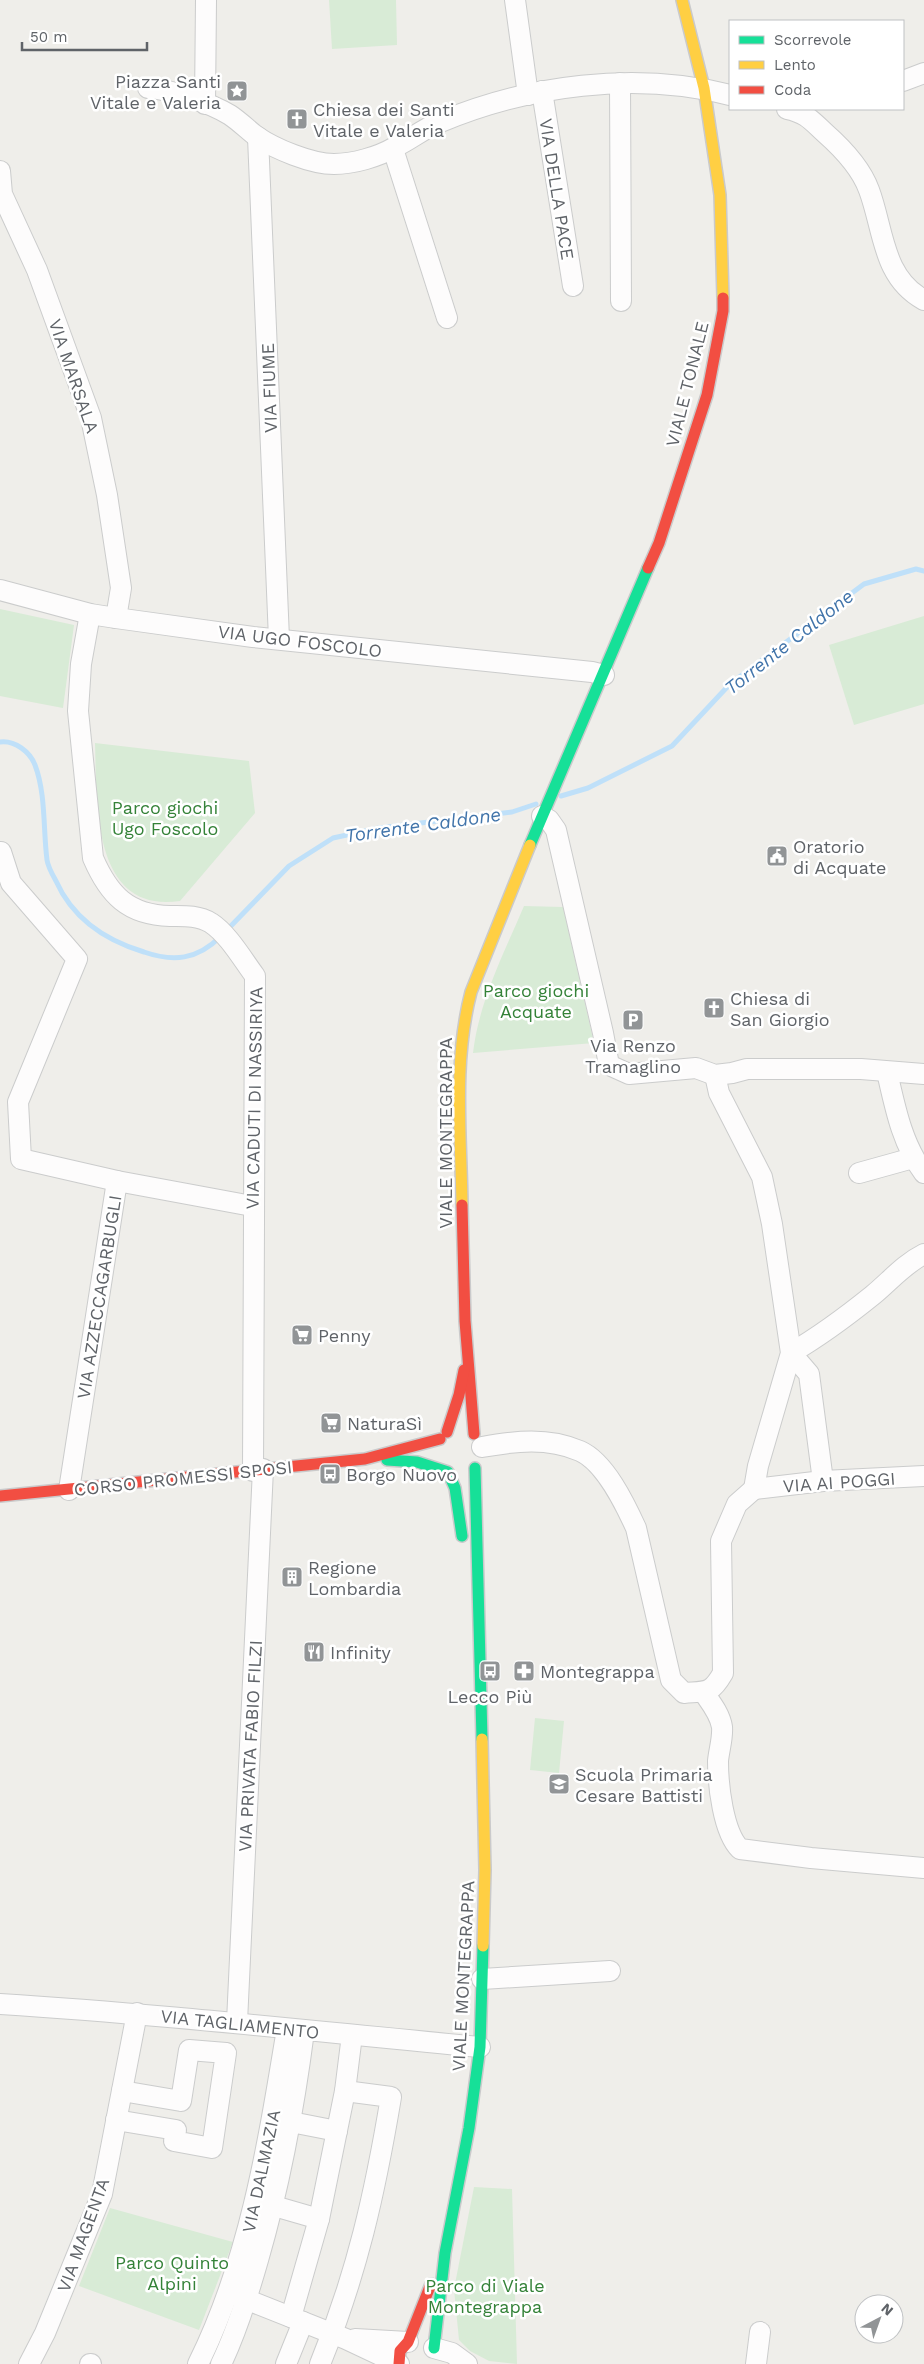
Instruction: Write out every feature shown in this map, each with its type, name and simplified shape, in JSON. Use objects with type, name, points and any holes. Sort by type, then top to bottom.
[{"type":"main road","name":"VIALE TONALE","points":[[604,675],[659,542],[678,487],[707,395],[723,311],[720,195],[704,88],[682,0]]},
{"type":"main road","name":"VIALE MONTEGRAPPA","points":[[455,1440],[475,1406],[467,1348],[460,1054],[463,1018],[471,992],[544,814],[604,675]]},
{"type":"main road","name":"VIALE MONTEGRAPPA","points":[[455,1440],[459,1396],[467,1348]]},
{"type":"main road","name":"VIALE MONTEGRAPPA","points":[[435,2356],[445,2253],[469,2128],[480,2047],[485,1870],[479,1699],[462,1472],[480,1461],[455,1440]]},
{"type":"main road","name":"CORSO PROMESSI SPOSI","points":[[0,1496],[365,1459],[455,1440]]},
{"type":"main road","points":[[455,1440],[462,1472],[455,1488],[463,1548]]},
{"type":"main road","name":"CORSO PROMESSI SPOSI","points":[[365,1459],[417,1462],[462,1472]]},
{"type":"main road","name":"VIALE MONTEGRAPPA","points":[[466,1577],[472,1656],[479,1699]]},
{"type":"main road","name":"VIALE MONTEGRAPPA","points":[[399,2364],[400,2351],[408,2342],[445,2253]]},
{"type":"main road","points":[[408,2342],[422,2340],[435,2356]]},
{"type":"street","points":[[205,104],[206,0]]},
{"type":"street","name":"VIA DELLA PACE","points":[[515,0],[573,286]]},
{"type":"street","points":[[904,81],[924,73]]},
{"type":"street","points":[[148,88],[159,89],[205,104],[229,114],[258,137],[302,158],[332,164],[356,161],[393,149],[436,123],[491,104],[535,93],[620,84],[704,88],[729,95]]},
{"type":"street","points":[[620,84],[621,302]]},
{"type":"street","points":[[801,110],[854,163],[869,190],[880,232],[896,276],[910,293],[924,300]]},
{"type":"street","name":"VIA FIUME","points":[[258,137],[279,638]]},
{"type":"street","points":[[393,149],[447,318]]},
{"type":"street","name":"VIA MARSALA","points":[[0,171],[2,194],[37,270],[91,418],[107,495],[121,588],[116,618]]},
{"type":"street","name":"VIA UGO FOSCOLO","points":[[0,590],[90,614],[116,618],[592,672],[604,675]]},
{"type":"street","name":"VIA CADUTI DI NASSIRIYA","points":[[90,614],[81,664],[78,711],[93,858],[102,878],[116,897],[140,912],[191,916],[211,923],[236,950],[255,976],[252,1206],[258,1470]]},
{"type":"street","points":[[544,814],[556,830],[609,1065],[629,1074],[696,1068],[723,1074],[747,1069],[862,1069],[924,1074]]},
{"type":"street","points":[[1,852],[11,883],[77,959],[18,1102],[21,1160],[117,1181]]},
{"type":"street","points":[[859,1173],[919,1166],[896,1111],[887,1072]]},
{"type":"street","points":[[723,1074],[719,1093],[762,1177],[772,1224],[791,1353],[758,1466],[754,1488],[737,1504],[721,1541],[723,1673],[715,1687],[704,1693],[719,1717],[722,1728],[718,1762],[721,1797],[731,1839],[740,1849],[811,1858],[924,1868]]},
{"type":"street","name":"VIA AZZECCAGARBUGLI","points":[[69,1490],[117,1181],[252,1206]]},
{"type":"street","points":[[791,1353],[818,1338],[873,1295],[912,1260],[924,1254]]},
{"type":"street","points":[[791,1353],[809,1374],[822,1481]]},
{"type":"street","name":"CORSO PROMESSI SPOSI","points":[[455,1440],[517,1440],[548,1443],[581,1451],[598,1465],[625,1504],[636,1528],[671,1680],[684,1693],[704,1693]]},
{"type":"street","name":"VIA PRIVATA FABIO FILZI","points":[[237,2022],[258,1470]]},
{"type":"street","name":"VIA AI POGGI","points":[[754,1488],[822,1481],[924,1476]]},
{"type":"street","points":[[482,1979],[610,1971]]},
{"type":"street","name":"VIA TAGLIAMENTO","points":[[0,2004],[137,2013],[480,2047]]},
{"type":"street","name":"VIA MAGENTA","points":[[36,2362],[45,2333],[102,2194],[137,2013]]},
{"type":"street","name":"VIA DALMAZIA","points":[[198,2364],[237,2296],[274,2206],[291,2122],[296,2030]]},
{"type":"street","name":"VIA DALMAZIA","points":[[221,2364],[237,2296],[246,2240],[272,2121],[296,2030]]},
{"type":"street","points":[[286,2364],[337,2131],[345,2091],[352,2035]]},
{"type":"street","points":[[116,2120],[176,2130],[174,2141],[212,2148],[226,2053],[188,2050],[181,2101],[122,2091]]},
{"type":"street","points":[[320,2364],[339,2336],[350,2284],[376,2186],[391,2098],[345,2091]]},
{"type":"street","points":[[291,2122],[337,2131]]},
{"type":"street","points":[[274,2206],[319,2219]]},
{"type":"street","points":[[237,2296],[339,2336],[399,2364]]},
{"type":"street","points":[[756,2364],[760,2332]]},
{"type":"street","points":[[339,2336],[408,2342]]},
{"type":"street","points":[[435,2356],[452,2353],[467,2364]]},
{"type":"green space","points":[[329,0],[396,0],[397,45],[332,49]]},
{"type":"green space","points":[[0,609],[74,625],[63,708],[0,696]]},
{"type":"green space","points":[[924,616],[924,704],[854,725],[829,645]]},
{"type":"green space","name":"Parco giochi Ugo Foscolo","points":[[95,743],[249,761],[255,813],[180,901],[151,900],[129,890],[115,872],[105,849],[99,822]]},
{"type":"green space","name":"Parco giochi Acquate","points":[[524,906],[563,907],[594,1043],[473,1053],[486,996]]},
{"type":"green space","points":[[535,1718],[564,1721],[559,1773],[530,1770]]},
{"type":"green space","name":"Parco di Viale Montegrappa","points":[[474,2187],[512,2189],[517,2364],[489,2361],[470,2351],[459,2340],[454,2289]]},
{"type":"green space","name":"Parco Quinto Alpini","points":[[110,2208],[233,2242],[199,2330],[79,2286]]},
{"type":"waterway","name":"Torrente Caldone","points":[[561,796],[588,788],[672,746],[730,684],[864,584],[916,569],[924,571]]},
{"type":"waterway","name":"Torrente Caldone","points":[[0,742],[16,745],[26,751],[33,760],[39,776],[43,800],[48,865],[71,906],[91,926],[129,947],[155,955],[175,958],[184,957],[202,950],[220,937]]},
{"type":"waterway","name":"Torrente Caldone","points":[[226,931],[289,866],[333,838],[379,828],[512,812],[536,804]]},
{"type":"traffic: fast","points":[[530,845],[648,568]]},
{"type":"traffic: fast","points":[[387,1460],[417,1462],[448,1472],[455,1488],[462,1536]]},
{"type":"traffic: fast","points":[[475,1468],[482,1739]]},
{"type":"traffic: fast","points":[[434,2348],[445,2253],[469,2128],[480,2047],[483,1946]]},
{"type":"traffic: slow","points":[[682,0],[704,88],[720,195],[723,298]]},
{"type":"traffic: slow","points":[[462,1205],[459,1098],[465,1018],[471,992],[530,845]]},
{"type":"traffic: slow","points":[[482,1739],[485,1870],[483,1946]]},
{"type":"traffic: jam","points":[[648,568],[659,543],[707,395],[723,311],[723,298]]},
{"type":"traffic: jam","points":[[462,1205],[465,1321],[474,1434]]},
{"type":"traffic: jam","points":[[447,1432],[459,1395],[464,1370]]},
{"type":"traffic: jam","points":[[0,1496],[365,1459],[440,1439]]},
{"type":"traffic: jam","points":[[399,2364],[400,2351],[408,2342],[431,2284]]},
{"type":"place","name":"Piazza Santi Vitale e Valeria","points":[[237,91]]},
{"type":"place","name":"Chiesa dei Santi Vitale e Valeria","points":[[297,119]]},
{"type":"place","name":"Oratorio di Acquate","points":[[777,856]]},
{"type":"place","name":"Chiesa di San Giorgio","points":[[714,1008]]},
{"type":"place","name":"Via Renzo Tramaglino","points":[[633,1020]]},
{"type":"place","name":"Penny","points":[[302,1335]]},
{"type":"place","name":"NaturaSì","points":[[331,1423]]},
{"type":"place","name":"Borgo Nuovo","points":[[330,1474]]},
{"type":"place","name":"Regione Lombardia","points":[[292,1577]]},
{"type":"place","name":"Infinity","points":[[314,1652]]},
{"type":"place","name":"Lecco Più","points":[[490,1671]]},
{"type":"place","name":"Montegrappa","points":[[524,1671]]},
{"type":"place","name":"Scuola Primaria Cesare Battisti","points":[[559,1784]]}]
